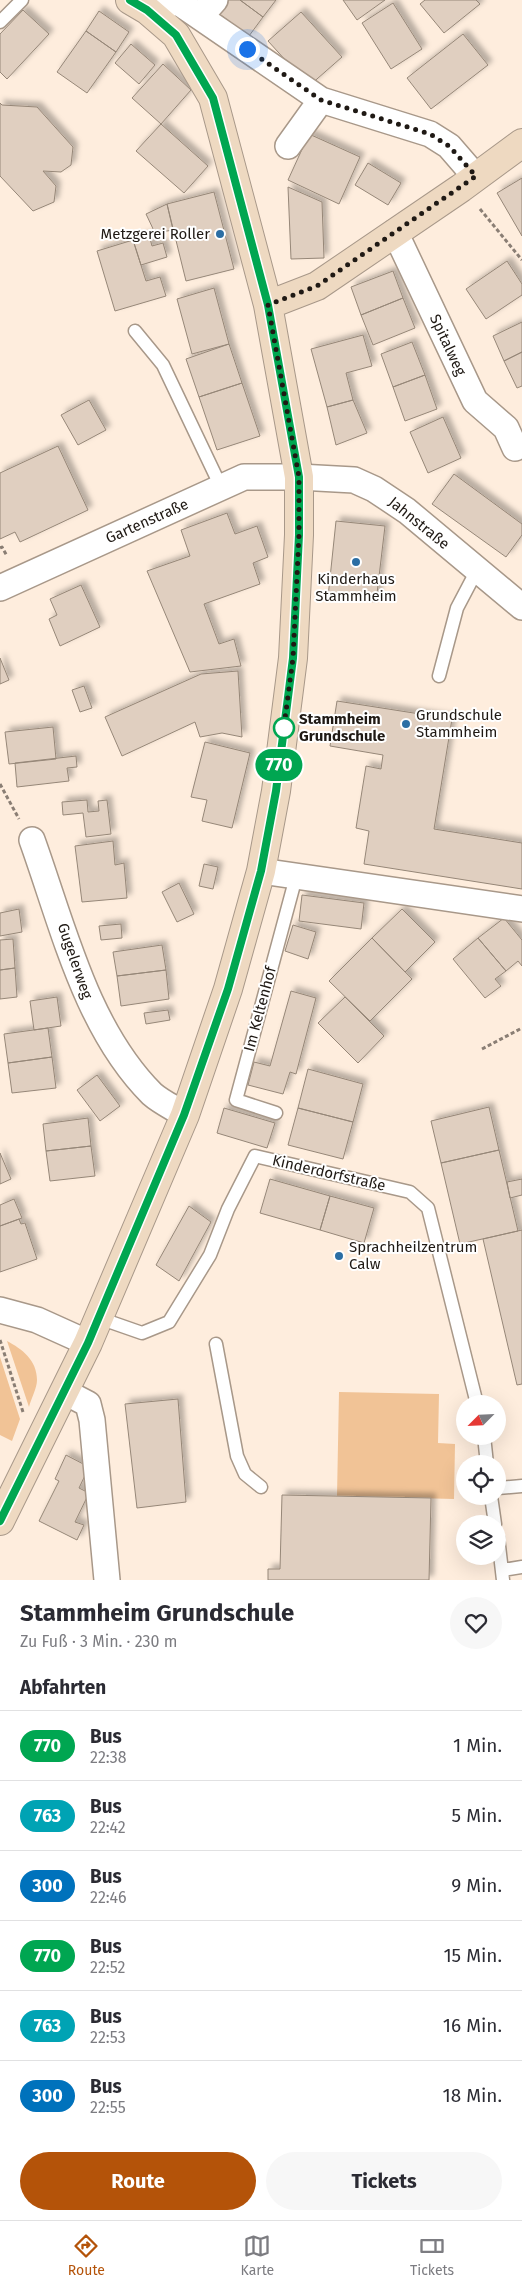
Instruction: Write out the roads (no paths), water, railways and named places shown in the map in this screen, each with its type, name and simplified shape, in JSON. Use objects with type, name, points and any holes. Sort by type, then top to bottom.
[{"type":"street","points":[[139,5],[178,2],[208,9],[321,100],[430,134],[449,146],[468,182]]},
{"type":"street","points":[[0,1521],[88,1343],[184,1115],[228,989],[261,871],[276,791],[293,658],[299,535],[299,477],[268,305],[213,98],[176,35],[139,5]]},
{"type":"street","points":[[288,146],[321,100]]},
{"type":"street","points":[[268,305],[317,286],[522,143]]},
{"type":"street","name":"Spitalweg","points":[[395,232],[475,401],[506,428],[515,448]]},
{"type":"street","name":"Gartenstraße","points":[[0,588],[244,477],[299,477]]},
{"type":"street","name":"Jahnstraße","points":[[299,477],[354,480],[393,500],[522,607]]},
{"type":"street","name":"Gugelerweg","points":[[32,840],[91,1006],[118,1052],[153,1095],[184,1115]]},
{"type":"street","points":[[261,871],[522,909]]},
{"type":"street","points":[[0,1310],[36,1320],[88,1343]]},
{"type":"street","points":[[65,1392],[88,1404],[92,1420],[107,1580]]},
{"type":"lane","points":[[0,22],[22,0]]},
{"type":"lane","points":[[135,330],[164,365],[221,487]]},
{"type":"lane","points":[[439,676],[457,608],[476,570]]},
{"type":"lane","name":"Im Keltenhof","points":[[276,1113],[236,1100],[296,877]]},
{"type":"lane","name":"Kinderdorfstraße","points":[[98,1318],[142,1333],[169,1322],[210,1255],[228,1209],[254,1156],[410,1192],[428,1208],[475,1395]]},
{"type":"lane","points":[[216,1344],[237,1456],[245,1474],[261,1487]]},
{"type":"lane","points":[[506,1487],[522,1486]]},
{"type":"lane","points":[[503,1575],[522,1567]]},
{"type":"place","name":"Metzgerei Roller","points":[[220,234]]},
{"type":"place","name":"Kinderhaus Stammheim","points":[[356,562]]},
{"type":"place","name":"Grundschule Stammheim","points":[[406,724]]},
{"type":"place","name":"Stammheim Grundschule","points":[[284,728]]},
{"type":"place","name":"Sprachheilzentrum Calw","points":[[339,1256]]}]
